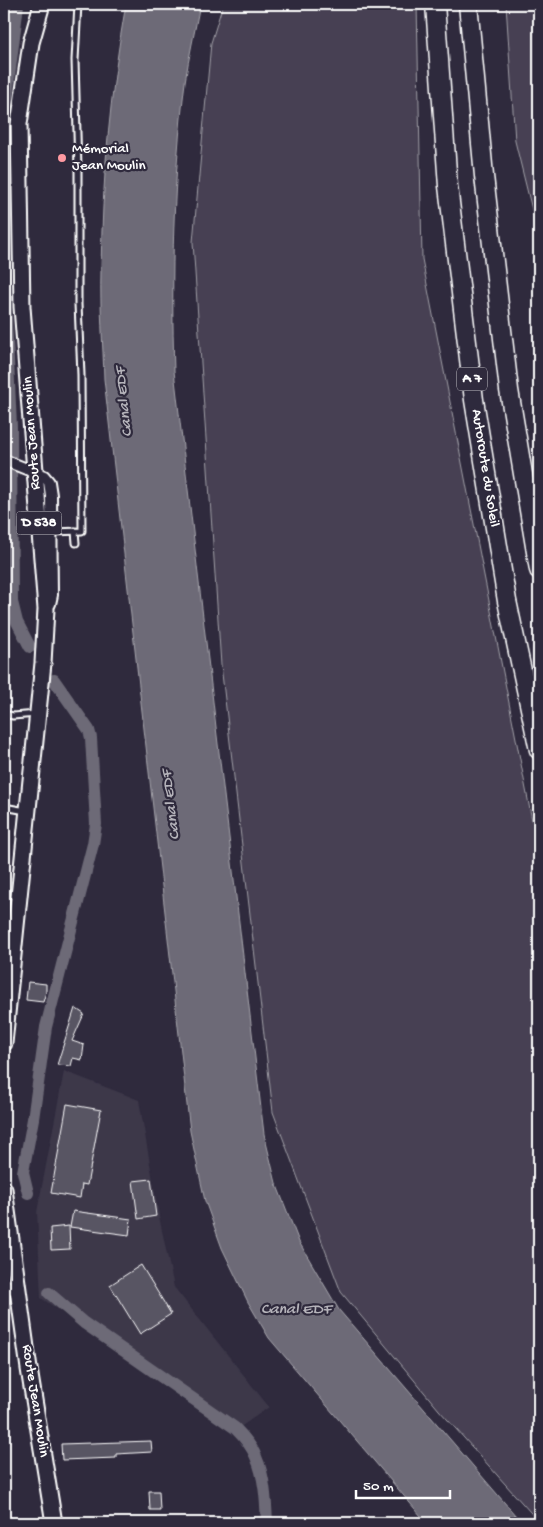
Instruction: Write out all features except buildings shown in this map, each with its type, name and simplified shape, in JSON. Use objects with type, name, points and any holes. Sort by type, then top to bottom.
[{"type":"highway","name":"Autoroute du Soleil","points":[[434,4],[448,186],[474,400],[507,601],[539,750]]},
{"type":"highway","name":"A 7","points":[[468,4],[484,176],[509,390],[539,570]]},
{"type":"main road","name":"Route Jean Moulin","points":[[4,1044],[46,609],[22,307],[19,124],[31,43],[42,4]]},
{"type":"main road","name":"Route Jean Moulin","points":[[4,1189],[29,1369],[54,1523]]},
{"type":"street","points":[[4,460],[44,476],[49,482],[52,532],[52,595],[44,635]]},
{"type":"street","points":[[4,1285],[19,1292]]},
{"type":"lane","points":[[52,532],[82,531],[78,169],[74,60],[78,4]]},
{"type":"lane","points":[[75,531],[76,543]]},
{"type":"lane","points":[[4,714],[13,716],[37,714]]},
{"type":"lane","points":[[4,807],[27,811]]},
{"type":"shaded area","points":[[223,4],[417,4],[422,259],[539,856],[539,1522],[439,1410],[341,1292],[273,1112],[221,665],[193,242],[211,43]]},
{"type":"shaded area","points":[[506,4],[539,4],[539,238],[515,141]]},
{"type":"shaded area","points":[[64,1071],[139,1100],[160,1221],[174,1287],[269,1407],[236,1430],[41,1298],[37,1212]]},
{"type":"water","name":"Canal EDF","points":[[126,4],[200,4],[185,82],[175,190],[173,262],[174,371],[264,1134],[276,1183],[299,1242],[339,1310],[522,1523],[427,1523],[269,1338],[248,1302],[222,1248],[205,1201],[190,1131],[104,379],[101,312],[103,205],[111,104]]},
{"type":"waterway","points":[[4,118],[18,4]]},
{"type":"waterway","points":[[4,272],[11,427],[12,602],[17,622],[30,647]]},
{"type":"waterway","points":[[28,1193],[23,1172],[33,1119],[46,1027],[93,844],[96,824],[89,730],[54,680]]},
{"type":"waterway","points":[[49,1293],[84,1323],[238,1431],[252,1449],[259,1465],[264,1490],[267,1523]]},
{"type":"place","name":"Mémorial Jean Moulin","points":[[62,158]]}]
